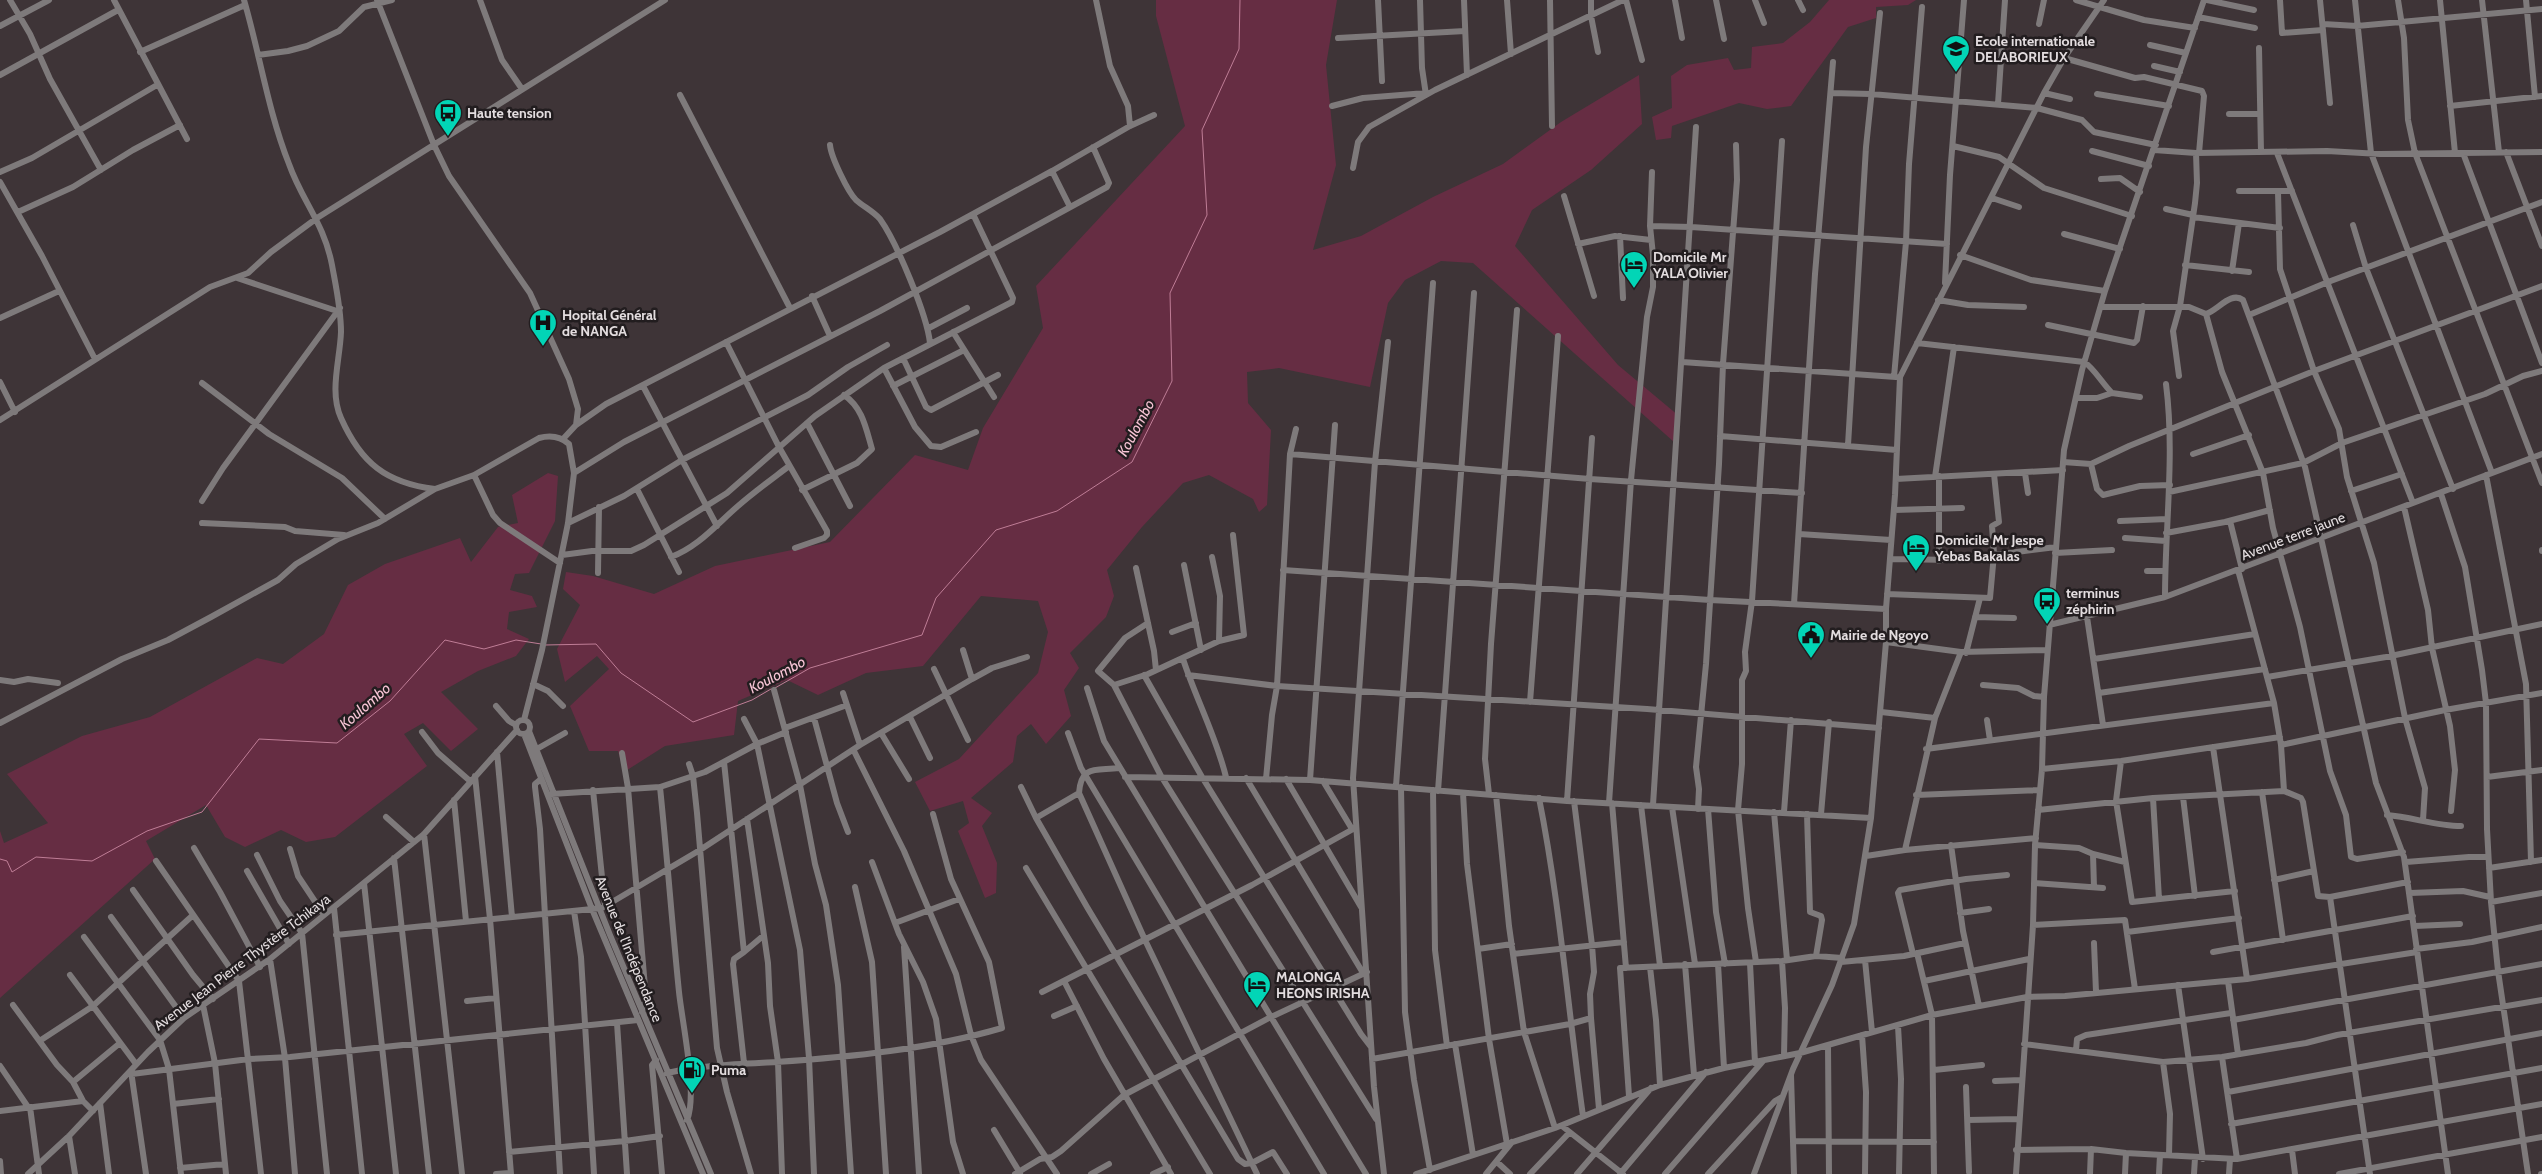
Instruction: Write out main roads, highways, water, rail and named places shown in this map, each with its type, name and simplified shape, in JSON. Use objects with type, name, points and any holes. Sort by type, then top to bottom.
[{"type":"waterway","name":"Koulombo","points":[[775,688],[810,668],[922,635],[936,598],[996,530],[1057,511],[1132,462],[1172,381],[1170,293],[1207,215],[1202,130],[1239,49],[1240,0]]},
{"type":"waterway","name":"Koulombo","points":[[0,859],[7,861],[12,872],[36,857],[92,861],[147,831],[202,812],[259,739],[337,743],[390,701],[445,640],[484,649],[516,640],[541,644]]},
{"type":"waterway","name":"Koulombo","points":[[545,645],[596,644],[621,673],[693,722],[752,700],[771,689]]},
{"type":"place","name":"Ecole internationale DELABORIEUX","points":[[1956,73]]},
{"type":"place","name":"Haute tension","points":[[448,137]]},
{"type":"place","name":"Domicile Mr YALA Olivier","points":[[1634,289]]},
{"type":"place","name":"Hopital Général de NANGA","points":[[543,347]]},
{"type":"place","name":"Domicile Mr Jespe Yebas Bakalas","points":[[1916,572]]},
{"type":"place","name":"terminus zéphirin","points":[[2047,625]]},
{"type":"place","name":"Mairie de Ngoyo","points":[[1811,659]]},
{"type":"place","name":"MALONGA HEONS IRISHA","points":[[1257,1009]]},
{"type":"place","name":"Puma","points":[[692,1094]]}]
